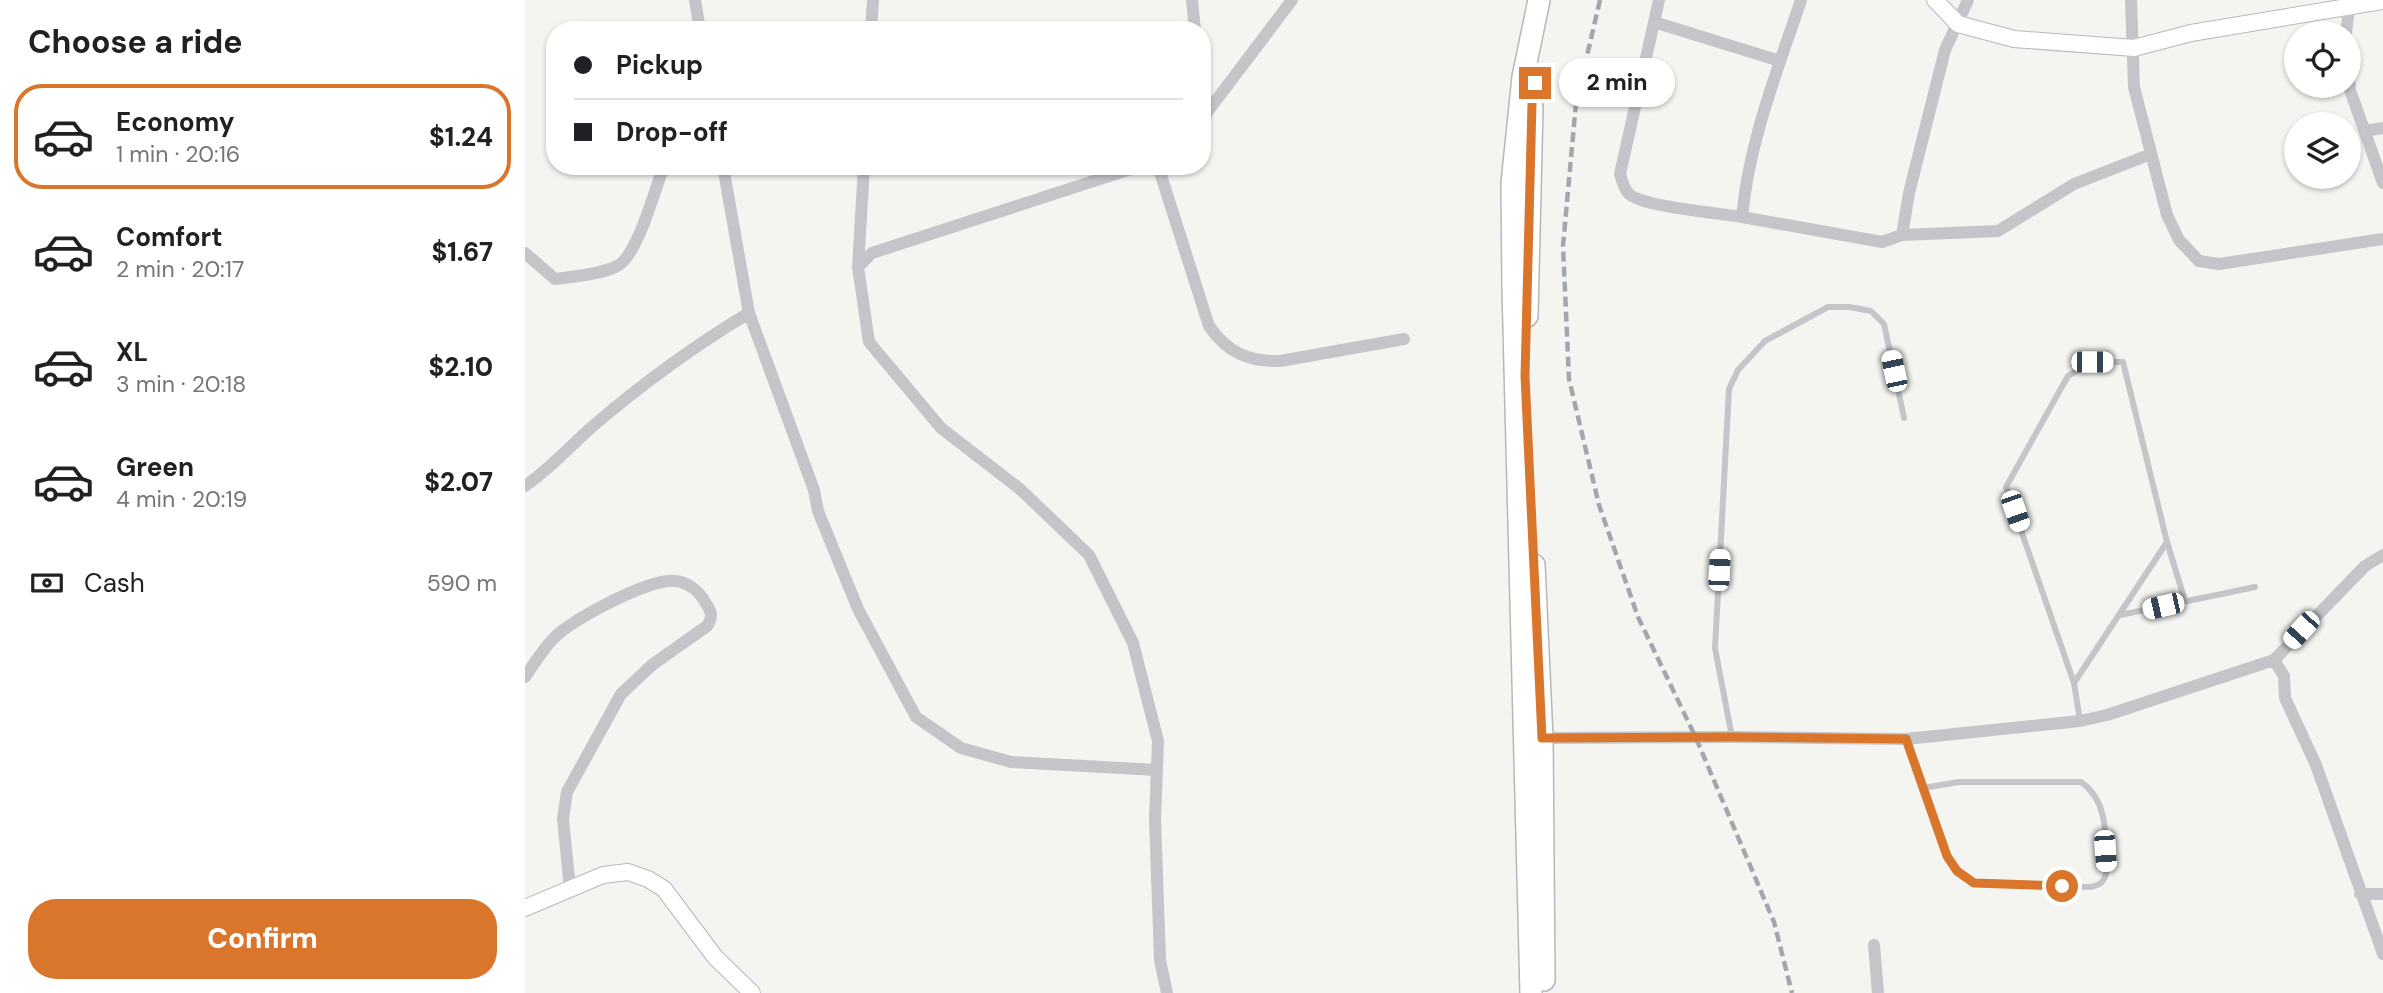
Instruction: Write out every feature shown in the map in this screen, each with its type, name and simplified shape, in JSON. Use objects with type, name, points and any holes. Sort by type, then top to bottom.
[{"type":"highway","points":[[1531,993],[1512,183],[1523,77],[1539,0]]},
{"type":"highway","points":[[1545,993],[1542,738],[1525,376],[1532,103],[1540,45],[1551,0]]},
{"type":"street","points":[[695,0],[698,21]]},
{"type":"street","points":[[872,21],[873,0]]},
{"type":"street","points":[[1192,0],[1194,21]]},
{"type":"street","points":[[1211,108],[1292,0]]},
{"type":"street","points":[[1659,0],[1620,174],[1623,186],[1630,195],[1646,202],[1882,242],[1902,235],[1999,231],[2074,184],[2151,154]]},
{"type":"street","points":[[1742,217],[1745,180],[1761,117],[1801,0]]},
{"type":"street","points":[[1935,0],[1958,24],[2014,39],[2134,48],[2191,33],[2350,3],[2383,1]]},
{"type":"street","points":[[1902,235],[1909,193],[1945,50],[1968,0]]},
{"type":"street","points":[[2131,0],[2134,87],[2151,154],[2167,215],[2179,240],[2199,261],[2218,264],[2383,239]]},
{"type":"street","points":[[2348,21],[2350,3]]},
{"type":"street","points":[[1654,22],[1780,61]]},
{"type":"street","points":[[2353,98],[2383,183]]},
{"type":"street","points":[[2365,131],[2383,128]]},
{"type":"street","points":[[525,253],[543,271],[555,278],[572,277],[619,264],[628,257],[635,243],[661,175]]},
{"type":"street","points":[[725,175],[749,313],[814,490],[818,511],[853,597],[916,717],[961,748],[1011,762],[1157,770]]},
{"type":"street","points":[[863,175],[858,267],[869,342],[941,428],[1020,489],[1089,555],[1133,643],[1158,741],[1155,819],[1160,960],[1167,993]]},
{"type":"street","points":[[858,267],[872,253],[1112,175]]},
{"type":"street","points":[[1161,175],[1209,326],[1219,340],[1232,351],[1263,362],[1280,361],[1404,339]]},
{"type":"street","points":[[525,486],[542,475],[593,427],[663,370],[698,344],[749,313]]},
{"type":"street","points":[[1542,738],[1906,739],[2080,721],[2107,715],[2274,660],[2365,566],[2383,555]]},
{"type":"street","points":[[525,677],[555,636],[621,596],[675,580],[700,592],[712,613],[708,626],[652,665],[621,694],[567,792],[563,819],[570,889]]},
{"type":"street","points":[[2274,660],[2284,676],[2285,698],[2316,765],[2383,954]]},
{"type":"street","points":[[525,908],[603,875],[628,872],[648,879],[664,889],[715,957],[752,993]]},
{"type":"street","points":[[2360,894],[2383,894]]},
{"type":"street","points":[[1874,944],[1878,993]]},
{"type":"lane","points":[[1732,737],[1715,648],[1729,389],[1738,370],[1765,341],[1828,307],[1871,311],[1884,324],[1904,418]]},
{"type":"lane","points":[[2080,721],[2074,684],[2006,486],[2068,376],[2092,362],[2123,362],[2167,542],[2185,601]]},
{"type":"lane","points":[[2074,684],[2167,542]]},
{"type":"lane","points":[[2119,615],[2255,587]]},
{"type":"lane","points":[[1906,739],[1923,789],[1947,856],[1957,871],[1974,883],[2090,887],[2105,880],[2107,871],[2102,809],[2091,789],[2081,782],[1959,782],[1923,789]]},
{"type":"railway","points":[[1600,0],[1576,103],[1563,246],[1569,379],[1599,505],[1638,617],[1696,738],[1774,922],[1792,993]]},
{"type":"route","points":[[1535,83],[1532,103],[1525,376],[1542,738],[1620,736],[1906,739],[1947,856],[1957,871],[1974,883],[2062,886]]}]
